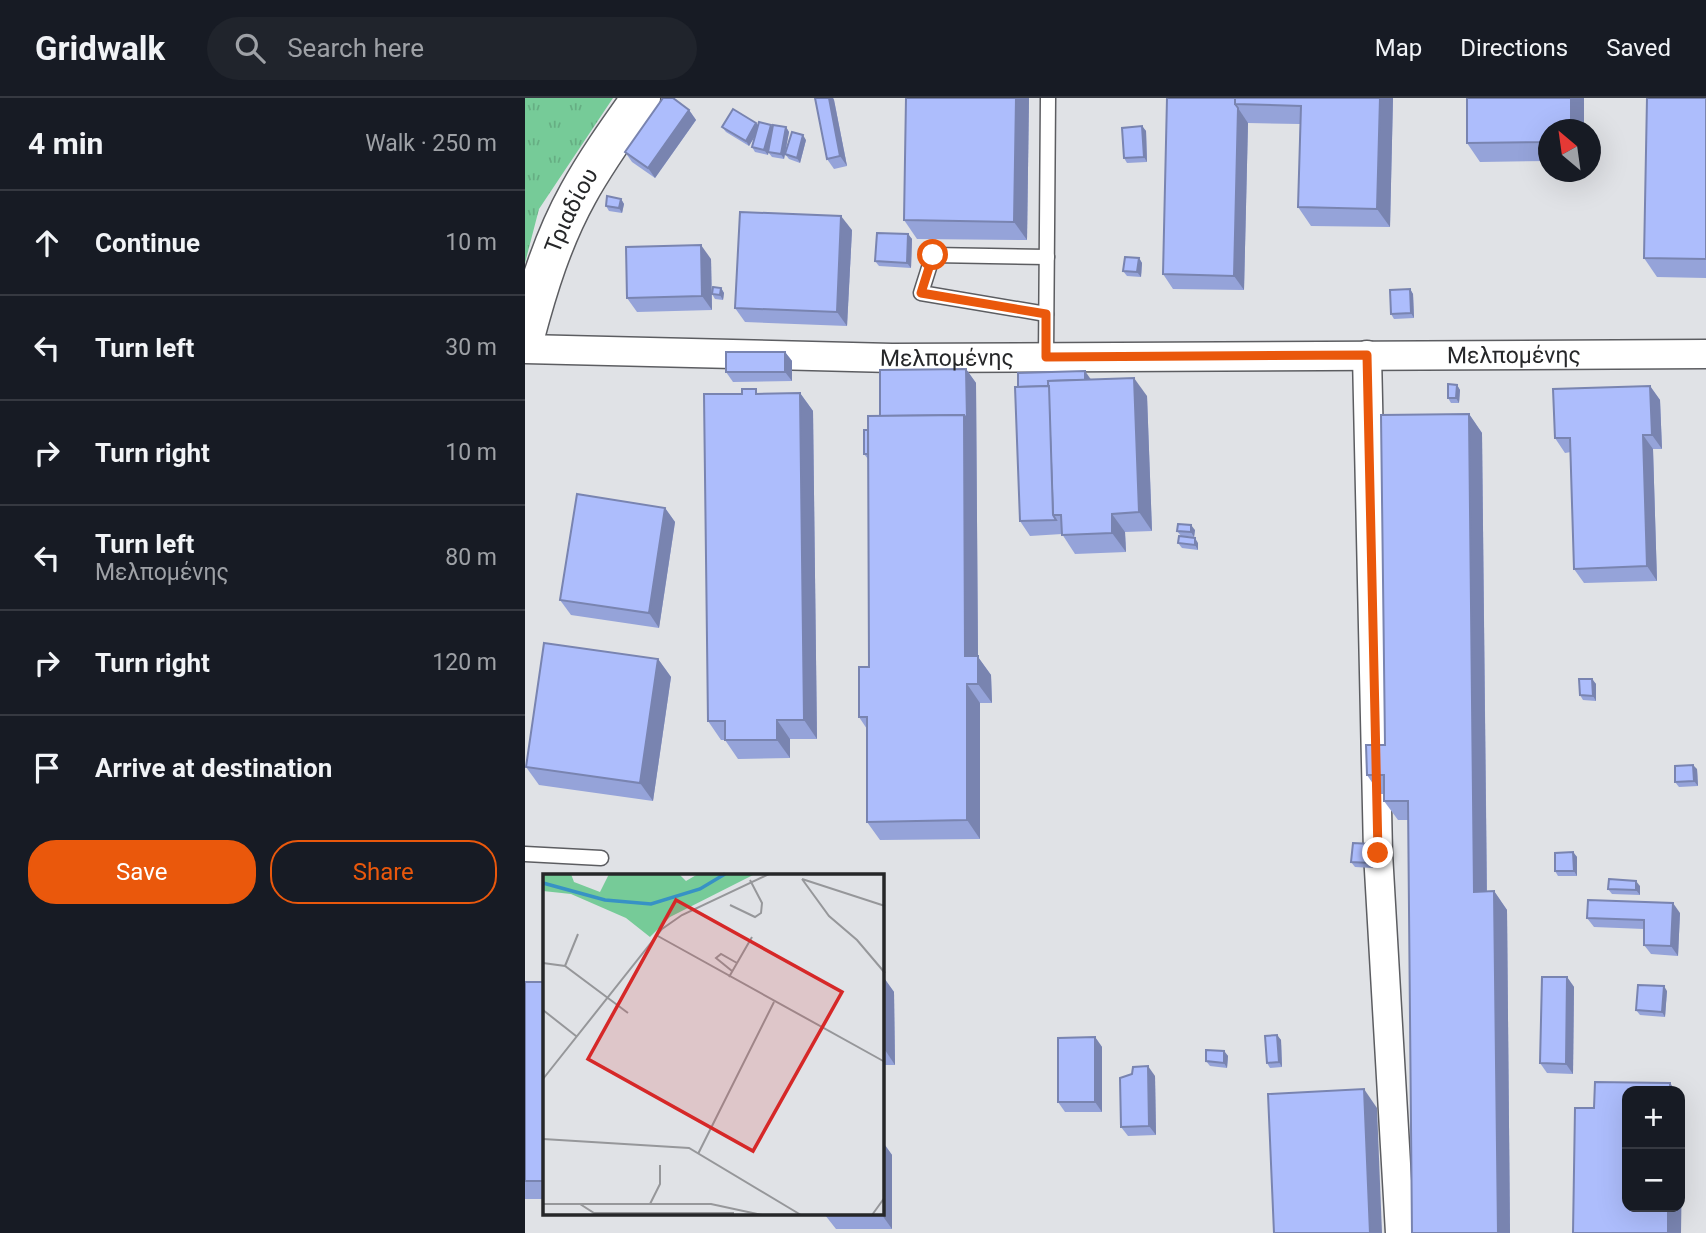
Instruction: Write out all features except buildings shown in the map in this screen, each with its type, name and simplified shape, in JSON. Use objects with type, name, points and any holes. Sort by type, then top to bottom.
[{"type":"main road","name":"Τριαδίου","points":[[525,337],[551,253],[565,220],[595,166],[641,98]]},
{"type":"street","name":"Μελπομένης","points":[[525,349],[893,358],[1706,354]]},
{"type":"street","points":[[1367,355],[1378,853],[1400,1233]]},
{"type":"lane","points":[[1046,357],[1048,98]]},
{"type":"lane","points":[[1046,314],[921,293],[933,255],[1047,257]]},
{"type":"lane","points":[[525,854],[601,858]]},
{"type":"green space","points":[[525,98],[613,98],[539,209],[525,263]]},
{"type":"route","points":[[933,255],[921,293],[1046,314],[1046,357],[1367,355],[1378,853]]}]
